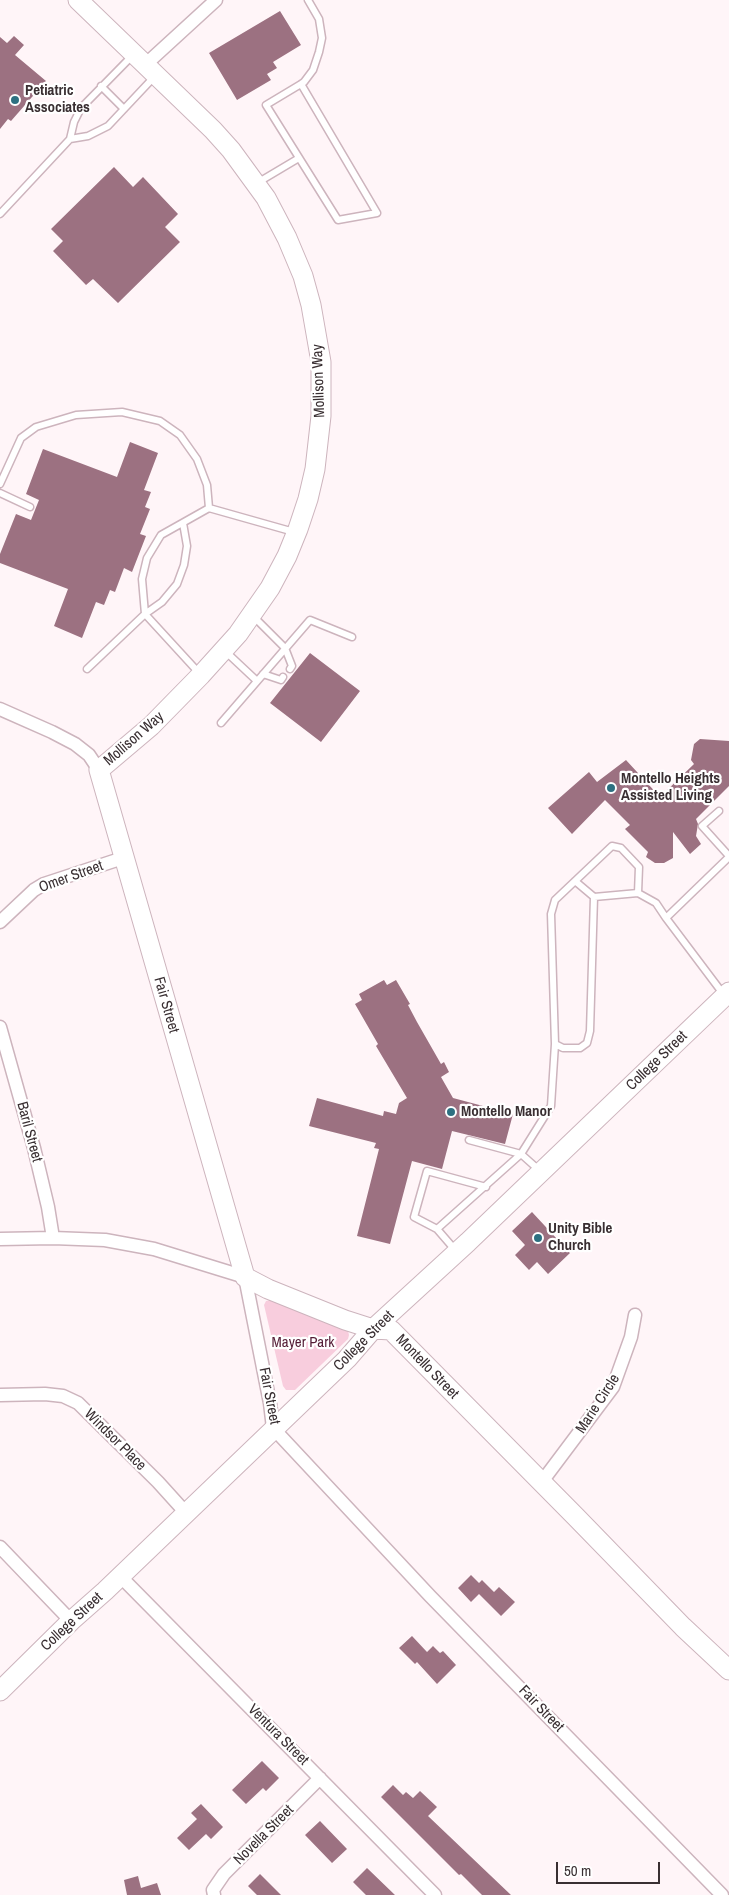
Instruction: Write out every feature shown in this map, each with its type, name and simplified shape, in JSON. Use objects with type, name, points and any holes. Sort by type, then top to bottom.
[{"type":"main road","name":"Mollison Way","points":[[78,0],[231,150],[256,183],[277,218],[303,276],[311,305],[321,362],[322,383],[319,442],[308,498],[287,556],[274,580],[252,615],[224,650],[151,726],[99,770]]},
{"type":"main road","name":"Fair Street","points":[[99,770],[245,1278]]},
{"type":"main road","name":"College Street","points":[[0,1691],[347,1358],[373,1329],[457,1252],[727,994]]},
{"type":"main road","name":"Montello Street","points":[[245,1278],[268,1289],[373,1329],[391,1330],[683,1627],[729,1670]]},
{"type":"street","points":[[145,65],[216,0]]},
{"type":"street","points":[[0,709],[75,744],[89,755],[99,770]]},
{"type":"street","name":"Omer Street","points":[[0,922],[34,890],[44,884],[123,858]]},
{"type":"street","name":"Baril Street","points":[[0,1027],[36,1156],[53,1238]]},
{"type":"street","name":"Montello Street","points":[[0,1240],[53,1238],[105,1240],[154,1248],[245,1278]]},
{"type":"street","name":"Fair Street","points":[[245,1278],[273,1428],[423,1589],[722,1895]]},
{"type":"street","name":"Marie Circle","points":[[541,1483],[613,1387],[622,1367],[635,1315]]},
{"type":"street","name":"Windsor Place","points":[[0,1395],[45,1394],[63,1396],[78,1404],[145,1469],[186,1514]]},
{"type":"street","points":[[0,1547],[71,1621]]},
{"type":"street","name":"Ventura Street","points":[[120,1576],[435,1895]]},
{"type":"street","name":"Novella Street","points":[[214,1895],[213,1890],[224,1874],[320,1778]]},
{"type":"lane","points":[[301,84],[377,213],[338,220],[266,105],[304,82],[313,70],[322,38],[319,19],[308,0]]},
{"type":"lane","points":[[0,214],[70,139],[74,122],[81,108],[101,86],[145,65]]},
{"type":"lane","points":[[70,139],[88,136],[108,126],[124,109],[145,65]]},
{"type":"lane","points":[[101,86],[124,109]]},
{"type":"lane","points":[[256,183],[299,158]]},
{"type":"lane","points":[[0,484],[20,438],[36,427],[76,415],[122,412],[160,421],[180,434],[197,459],[207,485],[208,508]]},
{"type":"lane","points":[[0,492],[30,506]]},
{"type":"lane","points":[[201,674],[145,614],[142,579],[147,558],[161,535],[208,508],[296,532]]},
{"type":"lane","points":[[87,669],[145,614],[162,602],[177,584],[184,565],[187,546],[182,523]]},
{"type":"lane","points":[[252,615],[285,648],[292,666],[290,669]]},
{"type":"lane","points":[[221,723],[310,620],[352,637]]},
{"type":"lane","points":[[224,650],[257,680]]},
{"type":"lane","points":[[263,674],[281,680],[283,677]]},
{"type":"lane","points":[[666,918],[729,857],[702,826],[719,811]]},
{"type":"lane","points":[[437,1229],[521,1154],[551,1106],[555,1044],[551,914],[555,900],[612,846],[621,848],[639,867],[638,894]]},
{"type":"lane","points":[[575,881],[594,897],[638,894],[656,903],[727,994]]},
{"type":"lane","points":[[555,1044],[563,1048],[580,1048],[587,1043],[590,1031],[594,897]]},
{"type":"lane","points":[[469,1140],[521,1154],[541,1172]]},
{"type":"lane","points":[[457,1252],[437,1229],[414,1217],[427,1171],[486,1187]]},
{"type":"green space","name":"Mayer Park","points":[[271,1300],[348,1331],[348,1339],[295,1390],[286,1390],[283,1386],[264,1305],[266,1301]]},
{"type":"building","points":[[280,11],[301,45],[273,62],[277,68],[267,74],[271,80],[237,100],[209,53]]},
{"type":"building","name":"Petiatric Associates","points":[[14,36],[24,45],[15,55],[46,81],[11,121],[8,119],[0,129],[0,37],[7,43]]},
{"type":"building","points":[[114,167],[133,187],[143,177],[178,214],[165,227],[180,242],[118,303],[93,279],[86,285],[53,251],[63,241],[51,229]]},
{"type":"building","points":[[130,442],[158,453],[144,490],[151,492],[145,507],[150,509],[140,534],[146,536],[132,572],[124,568],[115,592],[110,590],[104,605],[96,602],[82,638],[54,626],[68,589],[0,563],[0,554],[16,514],[31,520],[39,500],[26,494],[43,449],[117,477]]},
{"type":"building","points":[[310,653],[360,691],[321,742],[270,703]]},
{"type":"building","name":"Montello Heights Assisted Living","points":[[700,739],[729,741],[729,786],[696,819],[698,824],[696,836],[701,844],[690,854],[673,832],[673,858],[664,863],[655,863],[646,857],[648,852],[625,829],[630,825],[605,800],[572,834],[548,808],[589,772],[597,782],[626,760],[660,797],[694,764],[691,760],[694,744]]},
{"type":"building","name":"Montello Manor","points":[[384,980],[387,985],[396,980],[441,1064],[444,1062],[449,1072],[441,1077],[453,1098],[513,1114],[505,1144],[452,1131],[442,1169],[412,1161],[390,1244],[357,1236],[379,1149],[374,1148],[376,1143],[309,1126],[317,1098],[383,1116],[384,1111],[396,1114],[399,1103],[407,1098],[376,1046],[378,1044],[355,1004],[362,1000],[359,994]]},
{"type":"building","name":"Unity Bible Church","points":[[532,1212],[570,1253],[548,1274],[537,1262],[529,1270],[515,1255],[525,1245],[512,1231]]},
{"type":"building","points":[[471,1575],[479,1583],[482,1580],[494,1592],[499,1587],[515,1602],[501,1616],[479,1594],[471,1602],[458,1588]]},
{"type":"building","points":[[412,1636],[427,1652],[433,1646],[440,1653],[443,1651],[456,1665],[437,1684],[417,1662],[415,1664],[399,1648]]},
{"type":"building","points":[[262,1761],[279,1778],[266,1791],[263,1788],[246,1804],[232,1790]]},
{"type":"building","points":[[393,1785],[403,1795],[406,1792],[413,1798],[420,1791],[437,1807],[428,1816],[511,1895],[482,1895],[461,1874],[459,1875],[381,1797]]},
{"type":"building","points":[[201,1804],[223,1827],[211,1839],[206,1834],[189,1850],[177,1838],[197,1819],[191,1813]]},
{"type":"building","points":[[320,1821],[347,1849],[332,1863],[305,1835]]},
{"type":"building","points":[[367,1868],[395,1895],[366,1895],[353,1882]]},
{"type":"building","points":[[260,1874],[281,1895],[257,1895],[248,1886]]},
{"type":"building","points":[[138,1876],[141,1888],[157,1883],[161,1895],[127,1895],[124,1880]]},
{"type":"place","name":"Petiatric Associates","points":[[15,100]]},
{"type":"place","name":"Montello Heights Assisted Living","points":[[611,788]]},
{"type":"place","name":"Montello Manor","points":[[451,1112]]},
{"type":"place","name":"Unity Bible Church","points":[[538,1238]]}]
